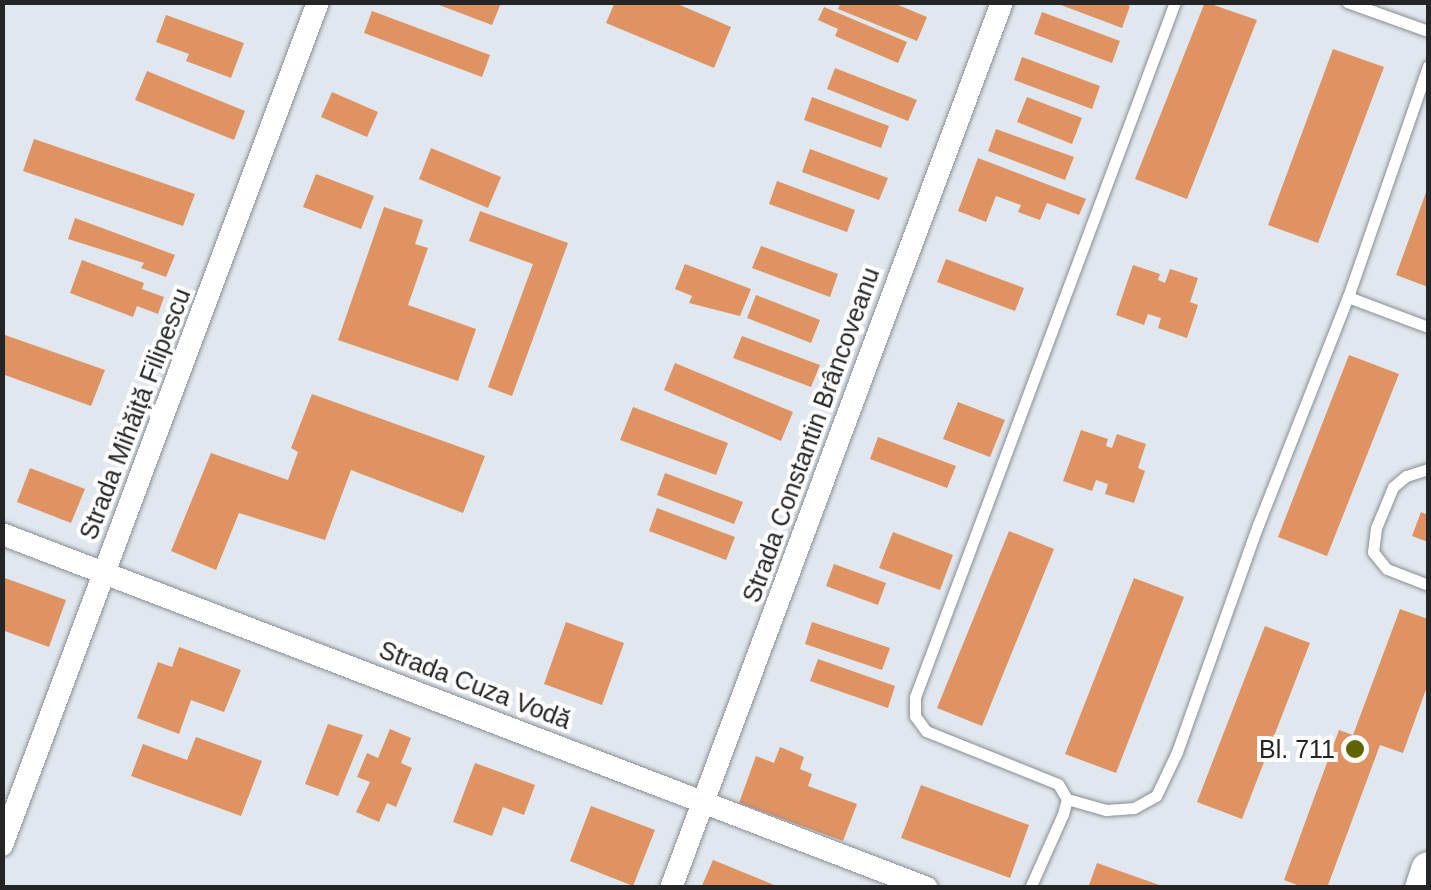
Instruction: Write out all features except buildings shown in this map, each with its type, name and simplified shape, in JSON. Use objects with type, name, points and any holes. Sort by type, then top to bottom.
[{"type":"main road","points":[[1422,888],[1428,869]]},
{"type":"street","name":"Strada Mihăiță Filipescu","points":[[2,845],[10,803],[104,573],[318,2]]},
{"type":"street","name":"Strada Constantin Brâncoveanu","points":[[670,888],[1002,2]]},
{"type":"street","name":"Strada Cuza Vodă","points":[[2,534],[927,888]]},
{"type":"lane","points":[[1175,2],[914,697],[914,716],[926,731],[1058,784],[1067,799],[1106,810],[1134,808],[1156,796],[1177,752],[1258,526],[1348,297],[1428,66]]},
{"type":"lane","points":[[1347,2],[1428,31]]},
{"type":"lane","points":[[1348,297],[1428,326]]},
{"type":"lane","points":[[1428,468],[1406,476],[1393,488],[1376,528],[1373,552],[1387,570],[1428,585]]},
{"type":"lane","points":[[1030,888],[1067,799]]},
{"type":"place","name":"Bl. 711","points":[[1355,749]]}]
